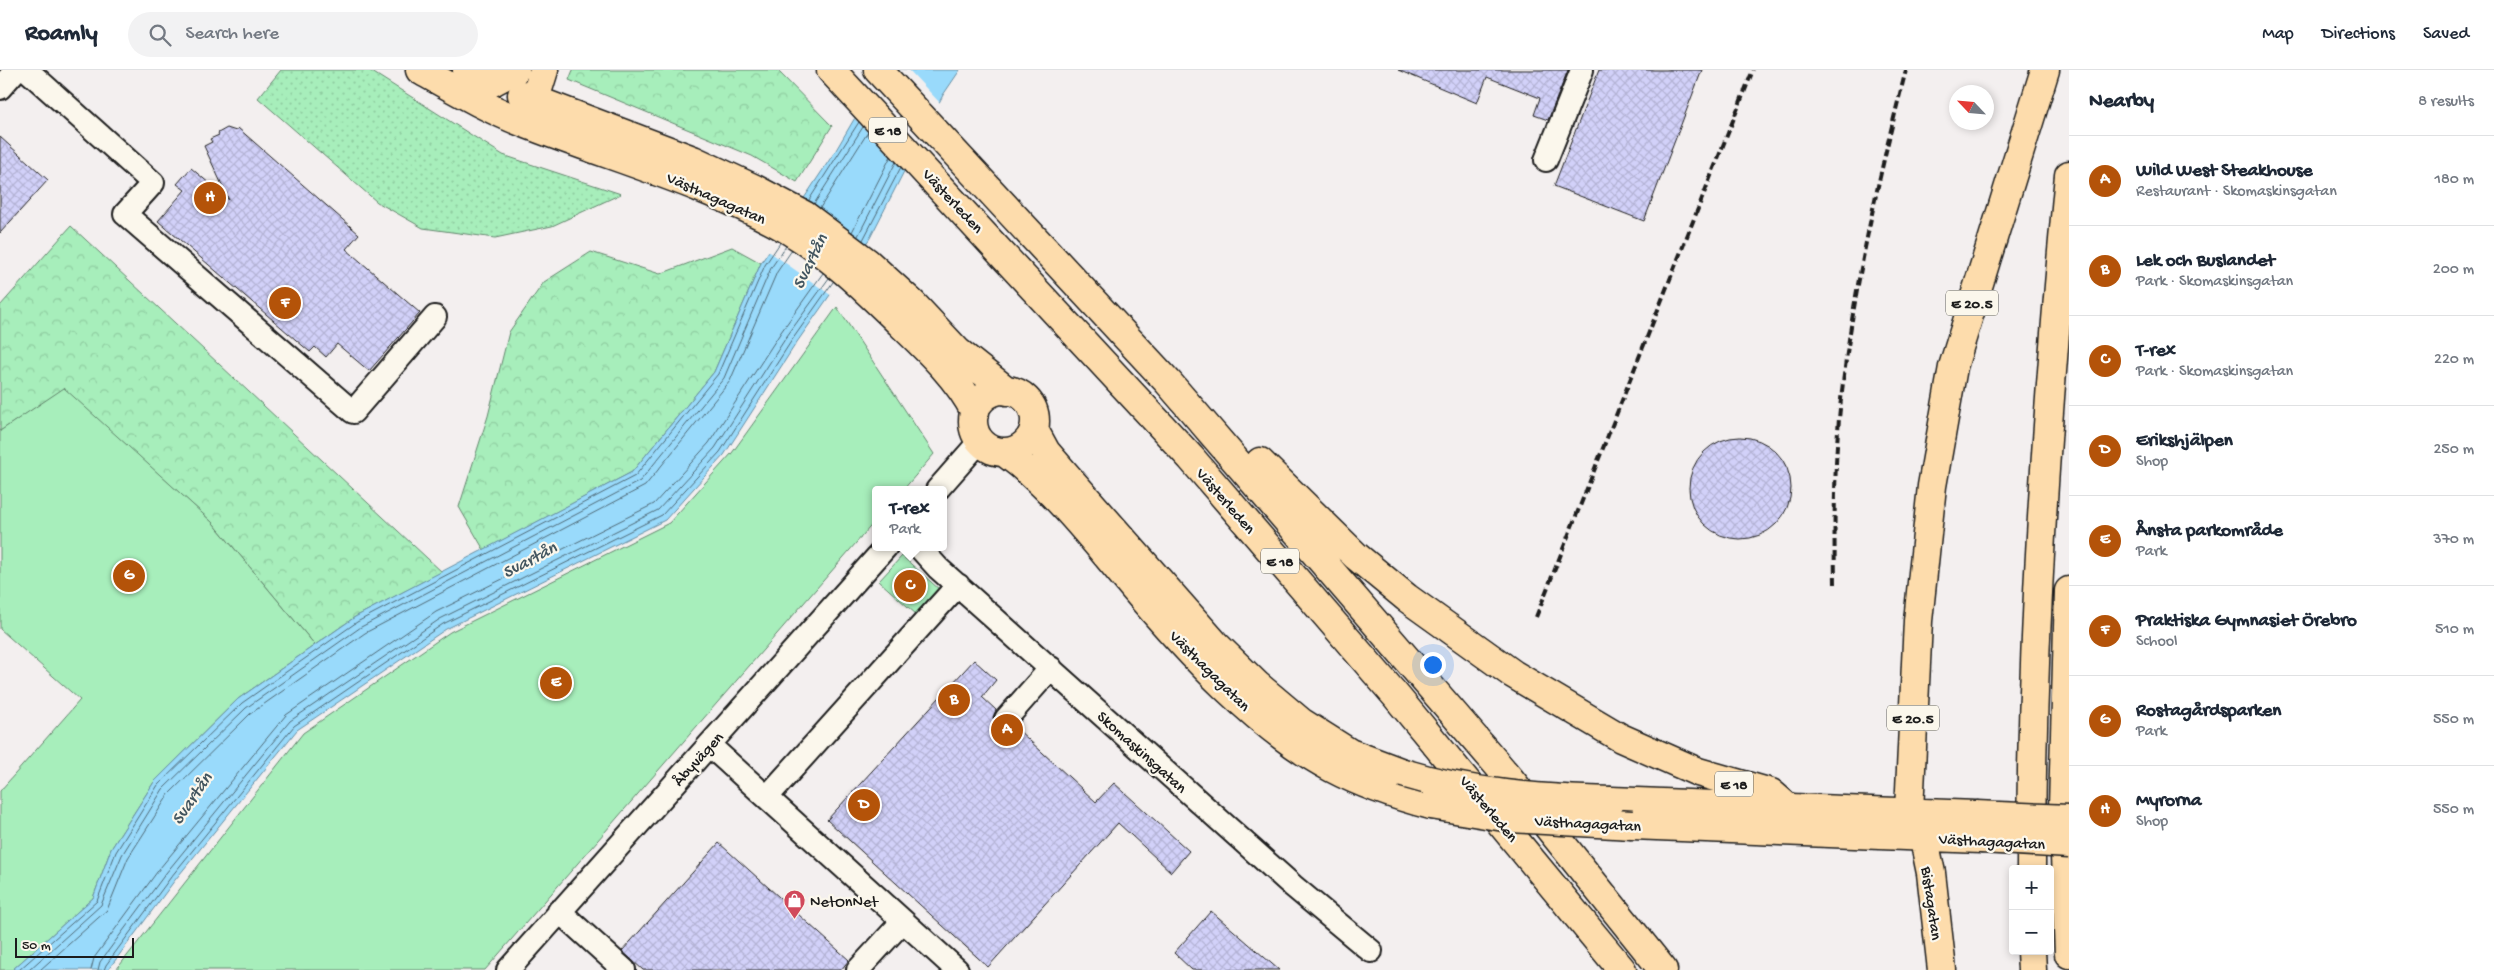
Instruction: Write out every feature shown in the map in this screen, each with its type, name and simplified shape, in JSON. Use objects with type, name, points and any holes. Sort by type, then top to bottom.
[{"type":"main road","name":"Västhagagatan","points":[[420,70],[516,93],[546,130],[720,196],[774,211],[823,228],[863,273],[971,404]]},
{"type":"main road","name":"Västhagagatan","points":[[467,70],[516,93],[693,160],[774,211]]},
{"type":"main road","points":[[516,93],[544,70]]},
{"type":"main road","name":"Västerleden","points":[[831,70],[923,166],[1191,458],[1396,696],[1622,970]]},
{"type":"main road","name":"Västerleden","points":[[878,70],[1168,382],[1510,778],[1663,970]]},
{"type":"main road","name":"E 20.5","points":[[1888,813],[1911,765],[1918,621],[1932,486],[1954,367],[2045,70]]},
{"type":"main road","points":[[2031,865],[2035,637],[2040,534],[2054,333],[2069,175]]},
{"type":"main road","name":"Västhagagatan","points":[[863,273],[913,304],[958,352],[1006,391]]},
{"type":"main road","name":"E 18","points":[[1168,382],[1191,389],[1268,471],[1356,556],[1407,598],[1476,649],[1557,702],[1621,738],[1698,772],[1771,793],[1787,807]]},
{"type":"main road","points":[[1006,391],[1022,396],[1030,404],[1035,419],[1034,430],[1024,446],[1015,450],[992,447],[974,429],[971,404],[980,402],[988,395],[1006,391]]},
{"type":"main road","name":"Västhagagatan","points":[[1034,430],[1046,452],[1216,644],[1257,685],[1301,722],[1350,753],[1403,773],[1458,788],[1501,794],[1611,801],[1787,807],[1836,822]]},
{"type":"main road","name":"Västhagagatan","points":[[992,447],[1044,484],[1157,615],[1215,676],[1258,717],[1301,749],[1331,768],[1382,791],[1432,805],[1510,818],[1632,825],[1836,822],[1888,813],[2069,844]]},
{"type":"main road","points":[[2069,591],[2067,808],[2069,954]]},
{"type":"main road","name":"Västhagagatan","points":[[1922,836],[1978,827],[2067,808]]},
{"type":"main road","name":"Bistagatan","points":[[1888,813],[1921,825],[1931,873],[1942,970]]},
{"type":"main road","points":[[2031,955],[2032,970]]},
{"type":"street","points":[[0,88],[16,70]]},
{"type":"street","points":[[28,70],[153,183],[125,214],[353,412],[435,317]]},
{"type":"street","points":[[1546,160],[1582,70]]},
{"type":"street","points":[[942,486],[992,447]]},
{"type":"street","name":"Åbyvägen","points":[[508,970],[882,551]]},
{"type":"street","name":"Skomaskinsgatan","points":[[923,551],[958,585],[1293,886],[1370,951]]},
{"type":"street","points":[[767,797],[958,585]]},
{"type":"street","points":[[1006,719],[1051,668]]},
{"type":"street","points":[[709,744],[957,970]]},
{"type":"street","points":[[559,911],[624,970]]},
{"type":"street","points":[[858,970],[903,921]]},
{"type":"green space","points":[[281,70],[369,70],[503,155],[621,194],[552,226],[495,238],[423,228],[377,202],[258,98]]},
{"type":"green space","points":[[573,70],[777,70],[832,126],[797,182],[752,156],[569,80]]},
{"type":"green space","points":[[71,226],[442,572],[355,617],[315,645],[213,523],[64,389],[0,431],[0,306]]},
{"type":"green space","points":[[732,247],[761,263],[714,372],[632,472],[484,550],[459,507],[488,416],[509,332],[544,282],[591,252],[660,274]]},
{"type":"green space","points":[[837,307],[934,454],[906,486],[872,486],[872,525],[485,970],[116,970],[303,733],[450,632],[669,523],[732,453]]},
{"type":"green space","points":[[64,388],[213,523],[315,645],[238,699],[154,782],[111,849],[93,898],[12,970],[0,970],[0,791],[80,700],[0,629],[0,431]]},
{"type":"green space","points":[[902,556],[940,590],[917,615],[879,581]]},
{"type":"water","name":"Svartån","points":[[883,70],[960,70],[943,95],[870,238],[797,342],[724,455],[665,520],[446,629],[297,730],[175,880],[108,970],[12,970],[93,898],[111,849],[154,782],[238,699],[355,617],[632,472],[714,372],[761,263],[836,150]]},
{"type":"pier","points":[[880,70],[909,70],[941,104],[906,173],[853,117]]},
{"type":"pier","points":[[801,199],[868,246],[832,296],[767,250]]},
{"type":"building","points":[[1398,70],[1568,70],[1548,120],[1534,115],[1540,98],[1487,77],[1477,103]]},
{"type":"building","points":[[1599,70],[1702,70],[1644,221],[1554,186]]},
{"type":"building","points":[[227,128],[236,131],[238,128],[359,234],[346,249],[420,313],[369,371],[337,344],[326,357],[315,347],[310,352],[158,221],[185,190],[177,184],[191,168],[229,200],[204,146],[212,142],[210,139],[219,135],[218,133]]},
{"type":"building","points":[[0,137],[48,180],[0,233]]},
{"type":"building","points":[[1740,437],[1760,441],[1776,452],[1787,468],[1791,488],[1787,508],[1776,524],[1760,535],[1740,539],[1720,535],[1704,524],[1693,508],[1689,488],[1693,468],[1704,452],[1720,441]]},
{"type":"building","points":[[974,660],[996,680],[982,697],[996,710],[993,717],[997,728],[1004,732],[1016,728],[1096,802],[1114,783],[1189,851],[1171,872],[1118,823],[988,967],[827,820]]},
{"type":"building","points":[[719,843],[849,960],[841,970],[643,970],[622,951]]},
{"type":"building","points":[[1211,911],[1279,970],[1192,970],[1174,953]]},
{"type":"railway","points":[[1536,617],[1753,70]]},
{"type":"railway","points":[[1835,584],[1836,463],[1839,415],[1847,350],[1869,229],[1886,149],[1906,70]]},
{"type":"place","name":"Myrorna","points":[[210,198]]},
{"type":"place","name":"Praktiska Gymnasiet Örebro","points":[[285,303]]},
{"type":"place","name":"Rostagårdsparken","points":[[129,576]]},
{"type":"place","name":"T-rex","points":[[910,586]]},
{"type":"place","name":"Ånsta parkområde","points":[[556,683]]},
{"type":"place","name":"Lek och Buslandet","points":[[954,700]]},
{"type":"place","name":"Wild West Steakhouse","points":[[1007,730]]},
{"type":"place","name":"Erikshjälpen","points":[[864,805]]},
{"type":"place","name":"NetOnNet","points":[[794,919]]}]
